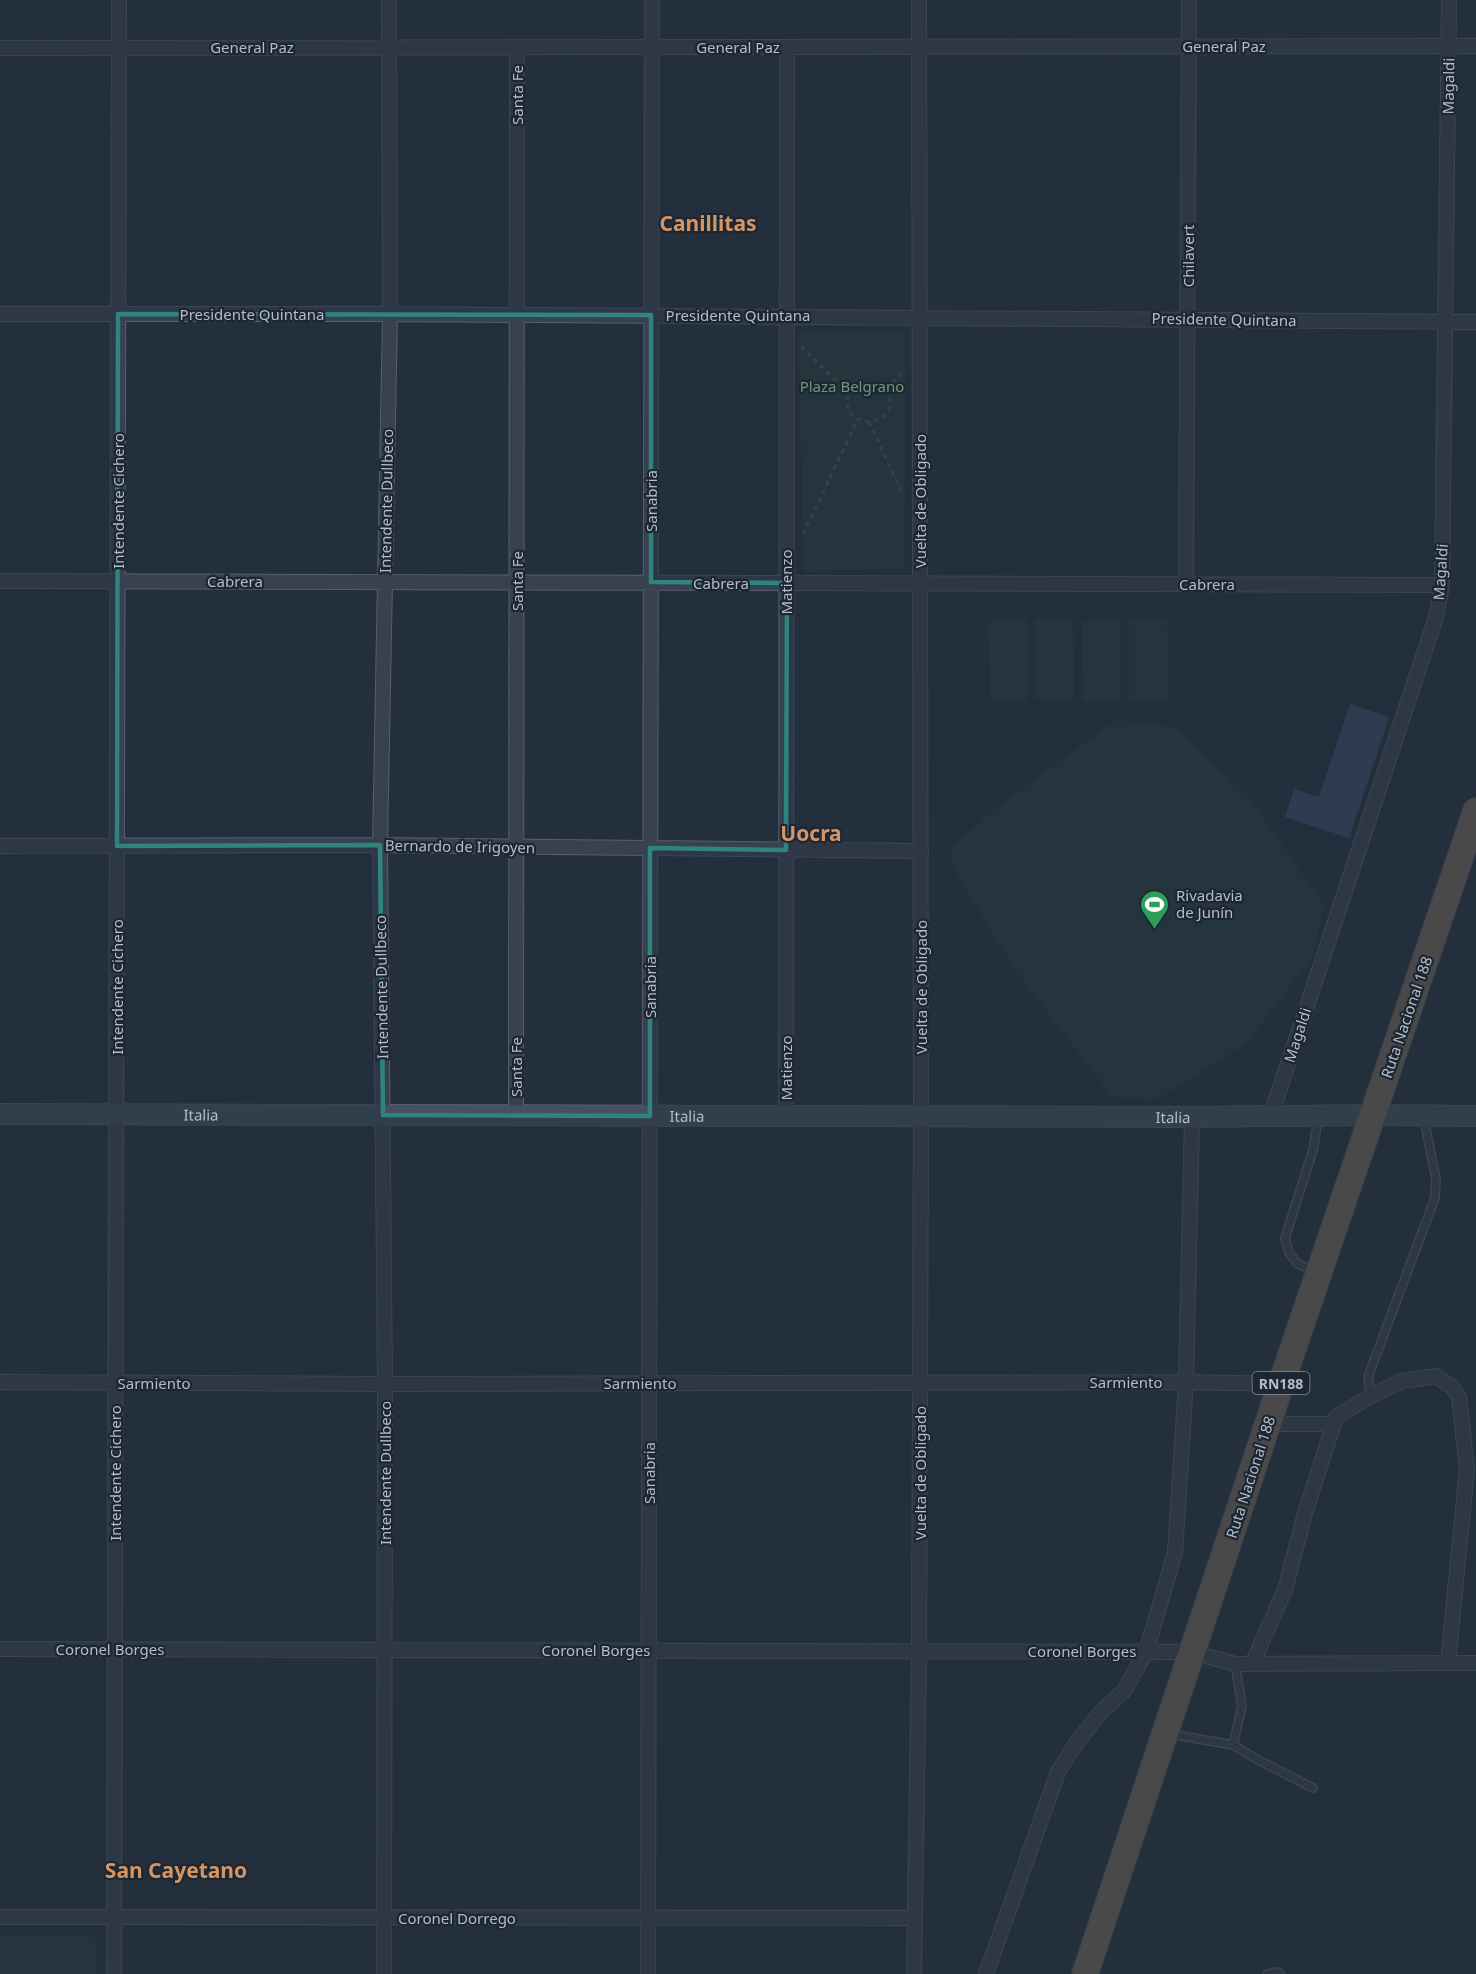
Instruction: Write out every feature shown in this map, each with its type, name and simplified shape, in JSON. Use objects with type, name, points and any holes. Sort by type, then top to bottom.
[{"type":"highway","name":"Ruta Nacional 188","points":[[1085,1974],[1267,1424],[1476,811]]},
{"type":"street","name":"Intendente Cichero","points":[[114,1974],[119,0]]},
{"type":"street","name":"Intendente Dullbeco","points":[[384,1974],[385,1384],[380,845],[390,314],[389,0]]},
{"type":"street","name":"Sanabria","points":[[648,1974],[652,0]]},
{"type":"street","name":"Vuelta de Obligado","points":[[914,1974],[919,1651],[921,1117],[919,0]]},
{"type":"street","name":"Chilavert","points":[[1186,584],[1189,0]]},
{"type":"street","name":"Magaldi","points":[[1270,1118],[1436,617],[1442,585],[1449,0]]},
{"type":"street","name":"General Paz","points":[[0,48],[1476,46]]},
{"type":"street","name":"Santa Fe","points":[[516,1116],[518,47]]},
{"type":"street","name":"Matienzo","points":[[786,1116],[787,47]]},
{"type":"street","name":"Presidente Quintana","points":[[0,314],[920,316],[1476,322]]},
{"type":"street","name":"Cabrera","points":[[0,581],[1442,585]]},
{"type":"street","name":"Bernardo de Irigoyen","points":[[0,846],[380,845],[921,851]]},
{"type":"street","name":"Italia","points":[[0,1114],[1192,1118],[1476,1116]]},
{"type":"street","points":[[986,1974],[1058,1772],[1077,1742],[1102,1711],[1124,1691],[1146,1652],[1175,1553],[1186,1382],[1192,1118]]},
{"type":"street","points":[[1252,1664],[1285,1590],[1305,1513],[1336,1417],[1402,1381],[1436,1376],[1452,1387],[1459,1397],[1467,1469],[1448,1663]]},
{"type":"street","name":"Sarmiento","points":[[0,1383],[1186,1382],[1281,1384]]},
{"type":"street","points":[[1267,1424],[1333,1424]]},
{"type":"street","name":"Coronel Borges","points":[[0,1648],[1191,1652],[1235,1664],[1476,1663]]},
{"type":"street","name":"Coronel Dorrego","points":[[0,1917],[914,1918]]},
{"type":"lane","points":[[1319,1116],[1313,1150],[1285,1238],[1288,1253],[1298,1264],[1319,1273]]},
{"type":"lane","points":[[1371,1396],[1368,1377],[1435,1198],[1436,1179],[1424,1116]]},
{"type":"lane","points":[[1233,1745],[1242,1706],[1235,1664]]},
{"type":"lane","points":[[1165,1733],[1233,1745],[1313,1788]]},
{"type":"lane","points":[[1267,1974],[1277,1972],[1280,1974]]},
{"type":"path","points":[[787,331],[848,393]]},
{"type":"path","points":[[852,387],[848,393],[848,407],[858,419],[868,422],[881,418],[890,407],[889,392],[884,386]]},
{"type":"path","points":[[802,537],[858,419]]},
{"type":"path","points":[[868,422],[906,502]]},
{"type":"highlighted area","points":[[118,314],[651,315],[651,582],[787,583],[786,850],[650,848],[650,1116],[383,1115],[380,845],[117,846]]},
{"type":"green space","name":"Plaza Belgrano","points":[[905,332],[904,569],[804,572],[798,333]]},
{"type":"green space","points":[[1073,619],[1074,699],[1035,699],[1035,620]]},
{"type":"green space","points":[[1028,620],[1028,700],[990,701],[989,621]]},
{"type":"green space","points":[[1167,620],[1168,700],[1129,701],[1129,621]]},
{"type":"green space","points":[[1082,621],[1121,621],[1121,701],[1083,701]]},
{"type":"green space","name":"Rivadavia de Junín","points":[[1116,720],[1174,727],[1249,797],[1324,905],[1314,955],[1246,1044],[1157,1099],[1112,1097],[1016,971],[955,871],[950,850],[991,812]]},
{"type":"green space","points":[[0,1935],[97,1937],[97,1974],[0,1974]]},
{"type":"water","points":[[1350,704],[1389,717],[1349,838],[1285,817],[1294,789],[1319,797]]},
{"type":"place","name":"Rivadavia de Junín","points":[[1155,930]]},
{"type":"district","name":"Canillitas","points":[[708,223]]},
{"type":"district","name":"Uocra","points":[[811,833]]},
{"type":"district","name":"San Cayetano","points":[[176,1870]]}]
